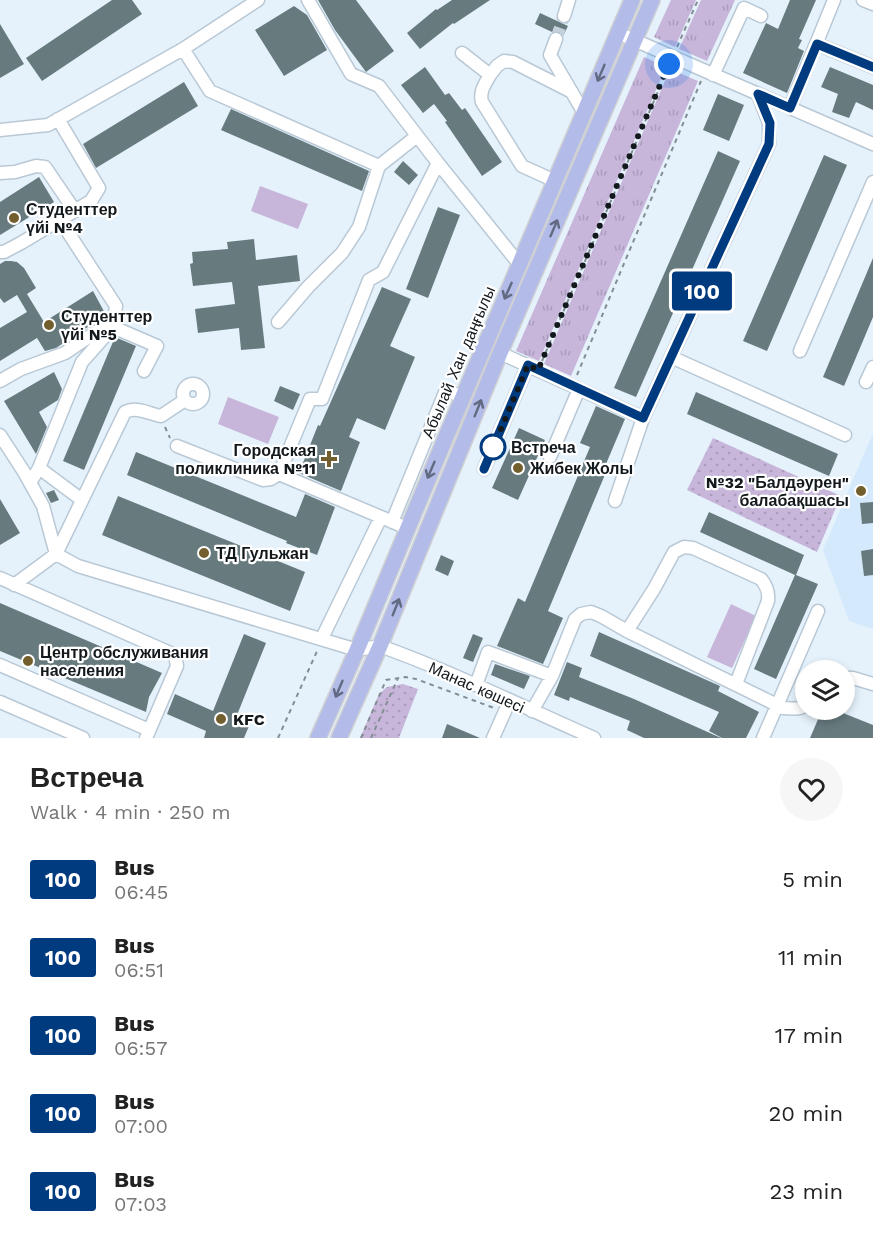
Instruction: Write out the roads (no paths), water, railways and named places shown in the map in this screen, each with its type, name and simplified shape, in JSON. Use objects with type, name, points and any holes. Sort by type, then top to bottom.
[{"type":"main road","name":"Абылай Хан даңғылы","points":[[318,738],[632,0]]},
{"type":"main road","points":[[339,738],[380,646],[500,353],[652,0]]},
{"type":"street","points":[[0,130],[48,124],[58,119],[183,50],[258,0]]},
{"type":"street","points":[[308,0],[351,74],[379,86],[520,265]]},
{"type":"street","points":[[564,16],[569,0]]},
{"type":"street","points":[[790,108],[834,0]]},
{"type":"street","points":[[709,73],[744,8],[761,16]]},
{"type":"street","points":[[618,33],[873,144]]},
{"type":"street","points":[[556,39],[550,55],[584,113]]},
{"type":"street","points":[[817,44],[873,67]]},
{"type":"street","points":[[183,50],[210,91],[380,166]]},
{"type":"street","points":[[462,53],[490,75]]},
{"type":"street","points":[[555,181],[522,166],[482,102],[481,96],[490,75],[504,60],[513,62],[572,92]]},
{"type":"street","points":[[615,501],[643,418],[769,144],[770,123],[758,94]]},
{"type":"street","points":[[0,252],[12,248],[91,201],[99,188],[58,119]]},
{"type":"street","points":[[278,322],[308,287],[342,253],[359,227],[380,166],[417,136]]},
{"type":"street","points":[[177,446],[263,480],[271,479],[279,474],[310,399],[322,399],[369,280],[383,272],[438,163]]},
{"type":"street","points":[[0,173],[15,172],[36,166],[45,167],[75,211]]},
{"type":"street","points":[[800,351],[873,182]]},
{"type":"street","points":[[30,483],[39,468],[82,362],[114,323],[116,306],[60,220]]},
{"type":"street","points":[[114,323],[157,346],[144,371]]},
{"type":"street","points":[[0,381],[21,369],[65,353],[114,323]]},
{"type":"street","points":[[500,353],[643,418]]},
{"type":"street","points":[[671,357],[845,435]]},
{"type":"street","points":[[866,382],[873,367]]},
{"type":"street","points":[[484,469],[533,368]]},
{"type":"street","points":[[550,457],[576,387]]},
{"type":"street","points":[[322,638],[386,520],[446,390],[462,397]]},
{"type":"street","points":[[14,585],[56,554],[125,412],[136,409],[161,416],[185,400]]},
{"type":"street","points":[[0,435],[43,506],[56,554],[78,566],[357,650],[380,646]]},
{"type":"street","points":[[39,468],[82,500]]},
{"type":"street","points":[[279,474],[407,528]]},
{"type":"street","points":[[627,631],[674,552],[684,547],[693,548],[760,579],[766,584],[768,601],[736,684]]},
{"type":"street","points":[[0,578],[174,655],[177,666],[147,734],[0,665]]},
{"type":"street","points":[[763,738],[818,611]]},
{"type":"street","points":[[532,711],[552,676],[575,619],[581,614],[591,612],[783,708],[795,709]]},
{"type":"street","name":"Манас көшесі","points":[[380,646],[594,738]]},
{"type":"street","points":[[476,686],[489,652],[552,676]]},
{"type":"street","points":[[855,679],[873,684]]},
{"type":"street","points":[[493,738],[510,700]]},
{"type":"street","points":[[0,702],[83,738]]},
{"type":"tunnel","points":[[556,39],[564,16]]},
{"type":"place","name":"Студенттер үйі №4","points":[[14,218]]},
{"type":"place","name":"Студенттер үйі №5","points":[[49,325]]},
{"type":"place","name":"Встреча","points":[[493,447]]},
{"type":"place","name":"Городская поликлиника №11","points":[[329,459]]},
{"type":"place","name":"Жибек Жолы","points":[[518,468]]},
{"type":"place","name":"№32 \"Балдәурен\" балабақшасы","points":[[861,491]]},
{"type":"place","name":"ТД Гульжан","points":[[204,553]]},
{"type":"place","name":"Центр обслуживания населения","points":[[28,661]]},
{"type":"place","name":"KFC","points":[[221,719]]}]
